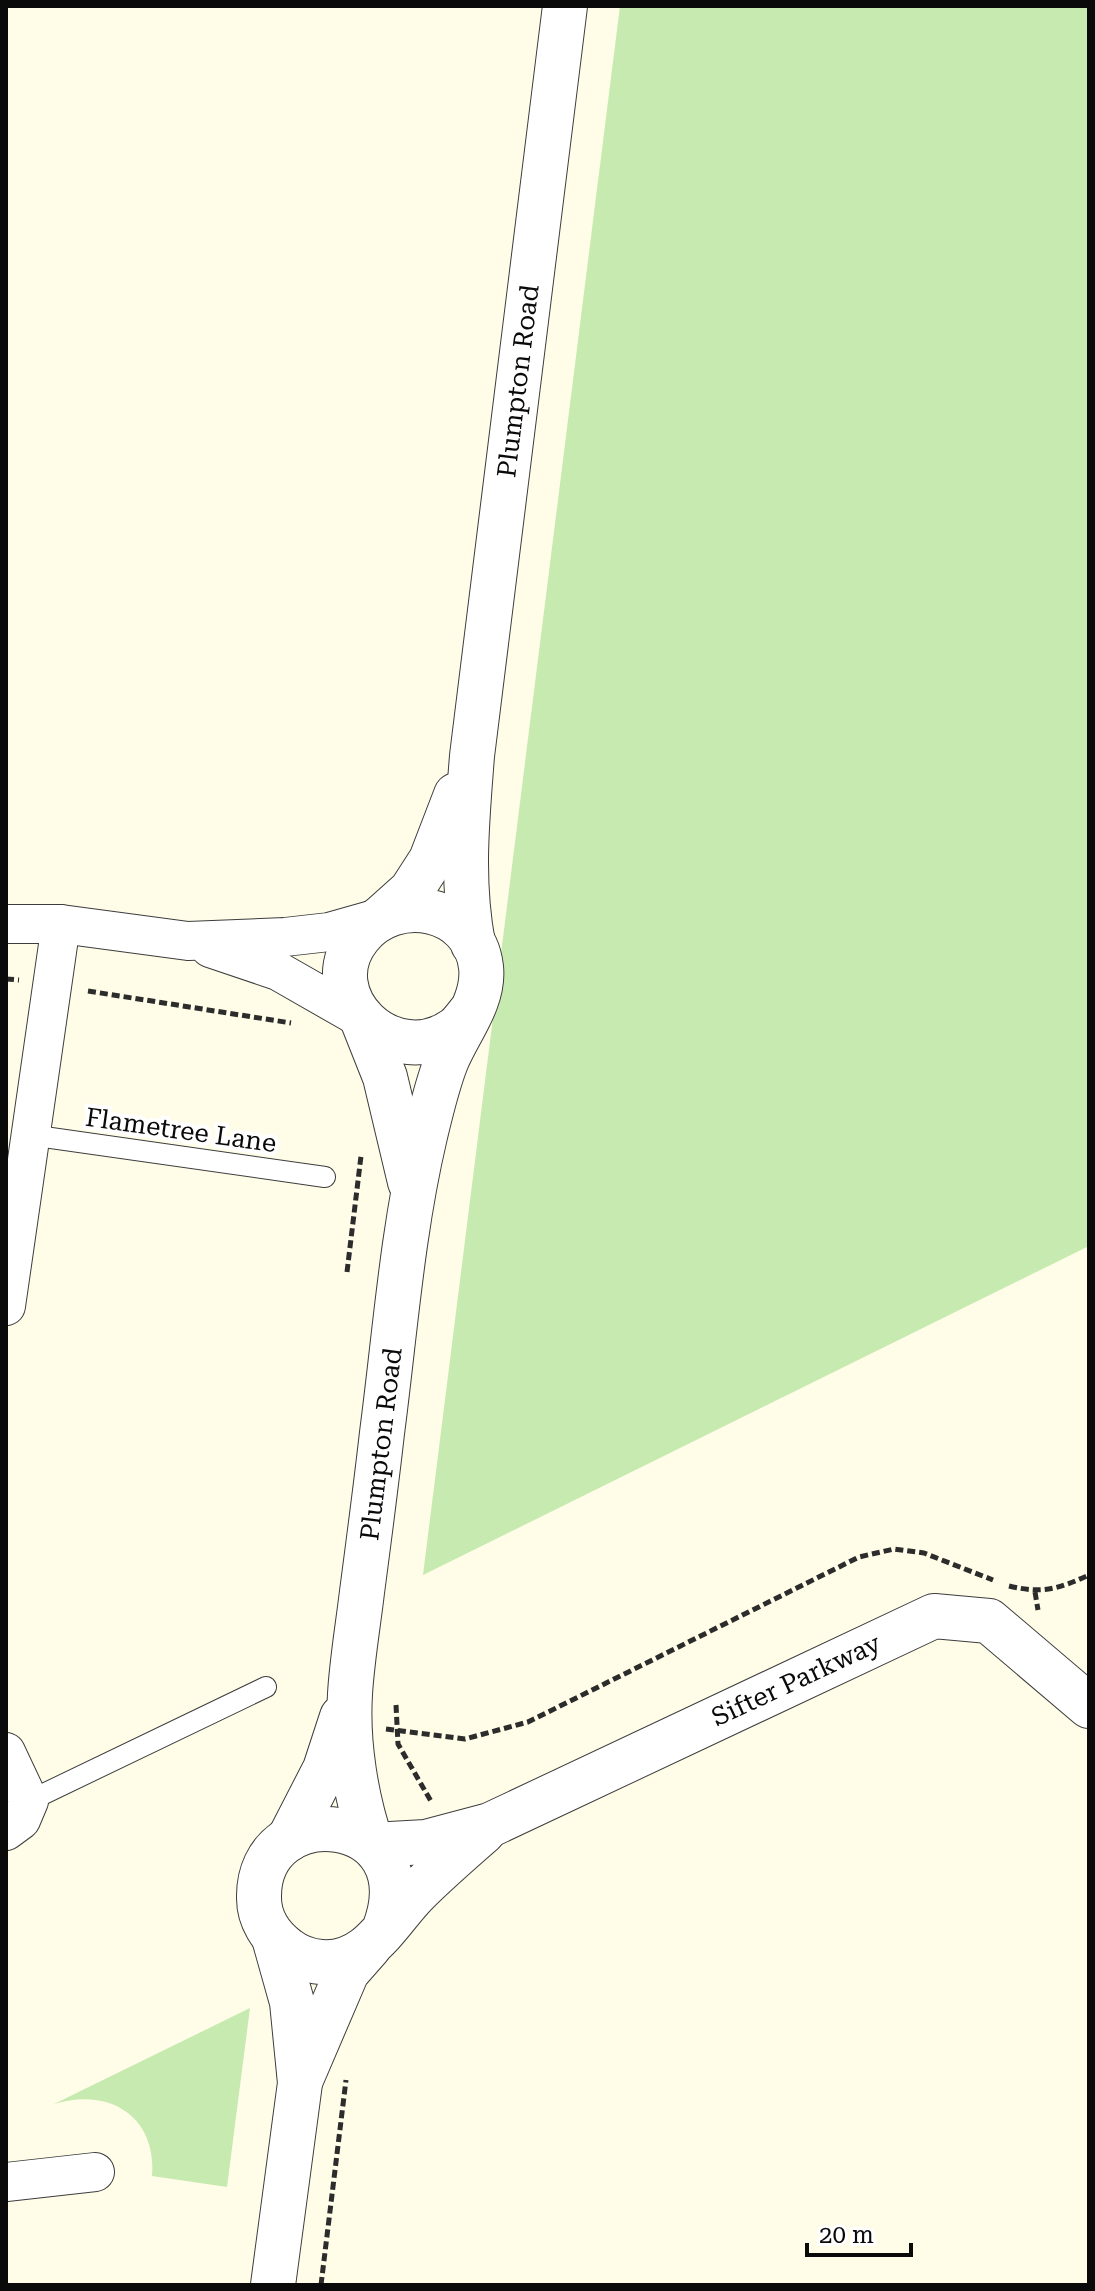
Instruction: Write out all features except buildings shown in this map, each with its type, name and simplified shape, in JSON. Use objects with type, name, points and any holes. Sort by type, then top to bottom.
[{"type":"street","name":"Plumpton Road","points":[[300,2083],[347,1972],[377,1939],[393,1908],[393,1885],[386,1863],[372,1845],[355,1787],[350,1710],[412,1192],[446,1062],[480,989],[481,966],[466,908],[464,867],[472,756],[565,6]]},
{"type":"street","name":"Plumpton Road","points":[[412,1192],[385,1077],[362,1019],[351,1001],[346,981],[347,963],[357,939],[372,922],[411,891],[431,860],[472,756]]},
{"type":"street","points":[[6,924],[61,924],[188,941],[329,932],[393,912],[416,909],[439,913],[459,926],[473,944]]},
{"type":"street","points":[[6,1306],[61,924]]},
{"type":"street","points":[[188,941],[278,971],[395,1041],[416,1043],[436,1040],[457,1028],[472,1010]]},
{"type":"street","name":"Sifter Parkway","points":[[372,1845],[426,1842],[490,1825],[934,1616],[989,1621],[1089,1706]]},
{"type":"street","name":"Plumpton Road","points":[[273,2285],[300,2083],[292,2002],[274,1938],[263,1920],[259,1900],[260,1880],[269,1859],[289,1839],[325,1769],[350,1710]]},
{"type":"street","points":[[6,1752],[29,1801],[21,1820],[6,1831]]},
{"type":"street","name":"Sifter Parkway","points":[[377,1939],[436,1873],[490,1825]]},
{"type":"street","points":[[289,1839],[306,1831],[329,1828],[351,1832],[372,1845]]},
{"type":"street","points":[[274,1938],[289,1951],[316,1961],[329,1962],[349,1959],[377,1939]]},
{"type":"street","points":[[6,2182],[95,2172]]},
{"type":"lane","name":"Flametree Lane","points":[[30,1135],[325,1177]]},
{"type":"lane","points":[[29,1801],[266,1687]]},
{"type":"path","points":[[6,979],[299,1024]]},
{"type":"path","points":[[350,1710],[465,1739],[528,1722],[859,1557],[894,1549],[924,1553],[1010,1586],[1035,1592],[1065,1586],[1089,1575]]},
{"type":"green space","points":[[620,6],[1089,6],[1089,1246],[423,1575]]},
{"type":"green space","points":[[250,2008],[227,2187],[152,2176],[147,2137],[138,2122],[110,2103],[74,2100],[54,2104]]}]
